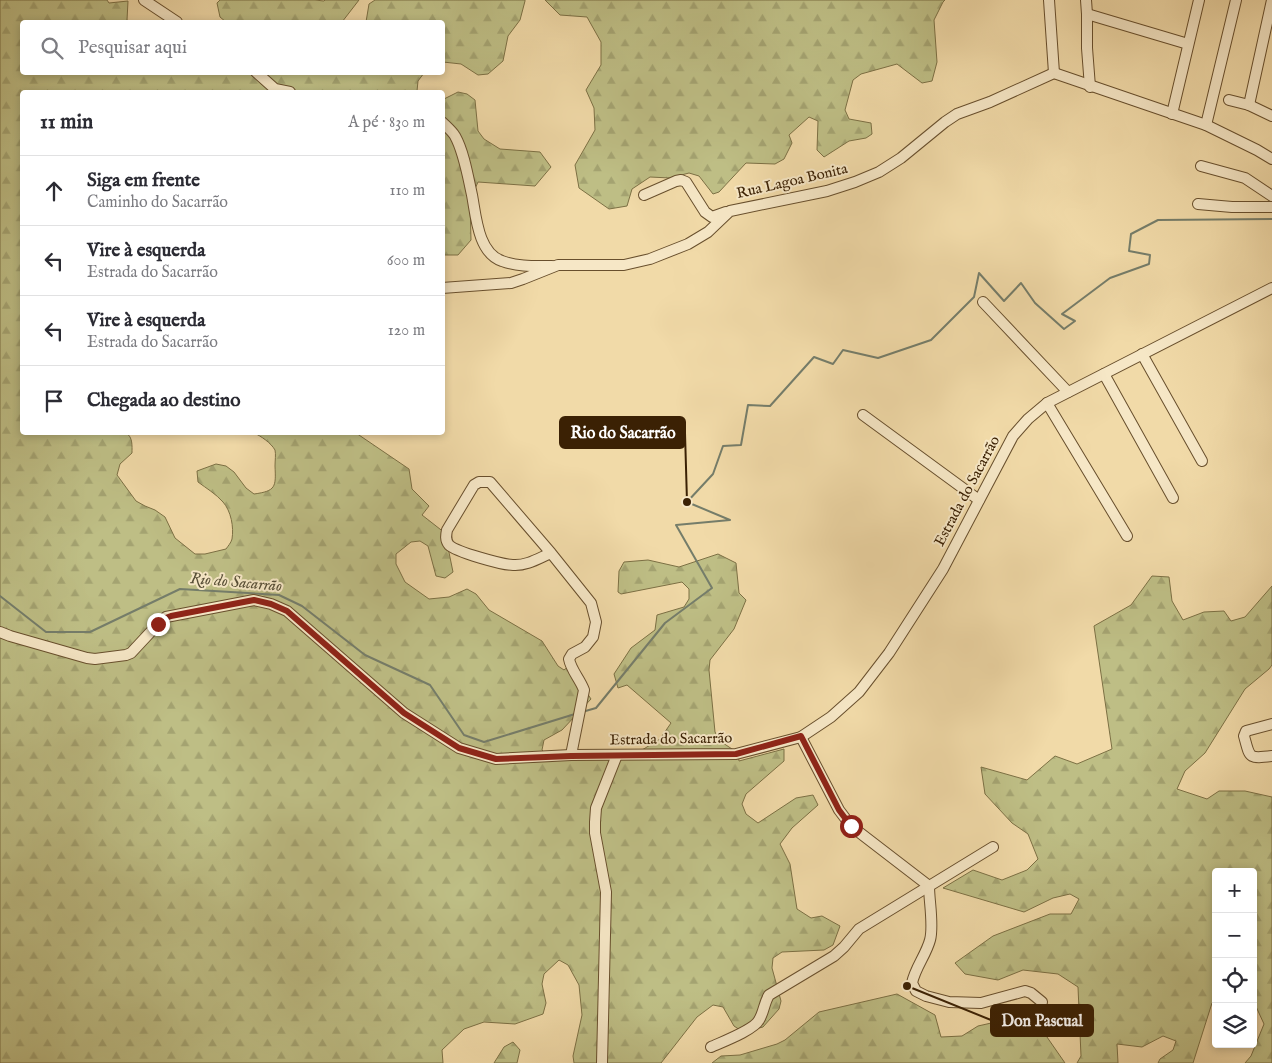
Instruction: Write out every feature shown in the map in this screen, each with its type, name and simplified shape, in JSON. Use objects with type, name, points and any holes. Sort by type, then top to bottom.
[{"type":"street","points":[[144,0],[174,20]]},
{"type":"street","points":[[1049,0],[1054,73],[1090,87],[1206,125],[1272,159]]},
{"type":"street","points":[[1086,0],[1090,87]]},
{"type":"street","points":[[1172,114],[1199,0]]},
{"type":"street","points":[[1206,125],[1236,0]]},
{"type":"street","points":[[1249,106],[1272,0]]},
{"type":"street","points":[[1087,14],[1188,44]]},
{"type":"street","name":"Rua Lagoa Bonita","points":[[445,288],[511,283],[524,280],[558,266],[624,265],[650,259],[688,244],[708,232],[730,211],[827,192],[879,172],[901,158],[957,114],[990,102],[1054,73]]},
{"type":"street","points":[[259,75],[275,89],[280,90]]},
{"type":"street","points":[[1228,100],[1249,106],[1272,116]]},
{"type":"street","points":[[445,125],[456,138],[466,166],[476,223],[481,239],[490,254],[501,261],[514,264],[558,266]]},
{"type":"street","points":[[1200,166],[1245,178],[1272,196]]},
{"type":"street","points":[[644,195],[682,180],[686,182],[708,216],[712,217],[730,211]]},
{"type":"street","points":[[1198,204],[1232,207],[1272,207]]},
{"type":"street","name":"Estrada do Sacarrão","points":[[0,632],[95,659],[131,653],[163,619],[171,616],[254,600],[271,604],[287,611],[404,713],[459,748],[496,759],[736,754],[801,736],[831,717],[860,692],[889,653],[943,568],[1013,436],[1028,419],[1047,403],[1272,288]]},
{"type":"street","points":[[983,302],[1068,392]]},
{"type":"street","points":[[1142,354],[1202,461]]},
{"type":"street","points":[[1104,374],[1173,498]]},
{"type":"street","points":[[1047,403],[1127,536]]},
{"type":"street","points":[[863,415],[979,500]]},
{"type":"street","points":[[551,553],[530,563],[513,566],[493,562],[468,554],[450,545],[446,538],[447,530],[474,485],[479,482],[490,482],[551,553],[591,603],[596,622],[593,637],[585,647],[572,654],[569,659],[570,665],[584,690],[571,756]]},
{"type":"street","points":[[1272,724],[1246,731],[1244,736],[1248,753],[1251,756],[1257,758],[1272,756]]},
{"type":"street","points":[[801,736],[839,810],[851,826],[928,886],[932,933],[930,942],[914,973],[912,983],[916,991],[926,996],[949,1002],[982,1003],[1025,991],[1031,993],[1042,1002]]},
{"type":"street","points":[[602,1063],[606,892],[595,832],[595,822],[596,808],[617,755]]},
{"type":"street","points":[[711,1047],[752,1028],[759,1021],[769,995],[834,956],[859,928],[993,847]]},
{"type":"green space","points":[[0,0],[107,0],[109,3],[128,1],[127,20],[20,20],[20,75],[422,75],[418,81],[417,90],[20,90],[20,435],[128,435],[131,439],[132,453],[120,464],[117,475],[136,501],[165,517],[175,538],[195,554],[205,554],[226,549],[232,540],[233,534],[231,519],[226,506],[217,496],[198,482],[197,471],[216,464],[226,466],[234,472],[246,488],[254,494],[261,493],[271,489],[275,483],[275,450],[258,435],[359,435],[409,469],[412,489],[429,506],[422,515],[445,533],[453,572],[445,578],[436,576],[428,546],[420,541],[411,542],[396,554],[396,564],[405,582],[429,599],[449,597],[467,589],[476,594],[489,610],[542,641],[558,666],[564,670],[569,666],[591,699],[562,730],[544,740],[542,750],[549,757],[642,750],[660,739],[671,723],[627,685],[618,688],[614,674],[631,648],[655,630],[657,615],[684,607],[689,599],[689,589],[682,582],[621,594],[618,592],[619,571],[624,562],[648,560],[679,567],[718,554],[736,563],[739,593],[746,600],[734,629],[710,660],[709,670],[715,732],[720,741],[738,753],[739,761],[784,749],[784,761],[746,794],[742,804],[746,814],[758,823],[796,798],[813,795],[818,805],[792,828],[780,844],[790,864],[797,909],[811,918],[822,916],[840,926],[833,945],[824,950],[782,952],[773,958],[772,968],[781,1001],[779,1009],[763,1027],[743,1032],[734,1026],[723,1007],[713,1005],[697,1017],[661,1063],[574,1063],[573,1056],[582,1015],[579,985],[568,965],[559,960],[544,974],[542,984],[546,1003],[543,1014],[515,1024],[484,1022],[464,1029],[442,1050],[443,1063],[0,1063]]},
{"type":"green space","points":[[220,0],[359,0],[344,20],[224,20],[220,17],[217,3]]},
{"type":"green space","points":[[375,0],[525,0],[520,20],[508,36],[503,61],[488,74],[478,75],[461,64],[445,62],[445,20],[366,20],[369,4]]},
{"type":"green space","points":[[545,0],[945,0],[934,20],[937,62],[932,81],[922,83],[897,64],[861,74],[853,80],[845,110],[849,119],[871,123],[872,134],[866,138],[849,141],[824,157],[817,150],[818,121],[809,117],[789,135],[792,143],[784,159],[775,164],[746,163],[719,192],[713,194],[699,176],[689,173],[670,178],[650,177],[632,189],[627,206],[609,209],[579,188],[575,165],[595,130],[594,108],[586,90],[601,65],[601,42],[587,17],[560,15]]},
{"type":"green space","points":[[458,92],[467,94],[475,100],[478,131],[484,139],[500,149],[540,152],[551,167],[535,186],[478,182],[470,200],[471,240],[458,255],[445,255],[445,98]]},
{"type":"green space","points":[[1152,576],[1169,577],[1172,601],[1183,620],[1204,612],[1224,611],[1231,621],[1245,617],[1272,586],[1272,665],[1245,689],[1205,753],[1185,771],[1177,789],[1207,799],[1219,791],[1245,791],[1272,797],[1272,1063],[1245,1063],[1254,1048],[1257,1048],[1257,1041],[1264,1024],[1257,1009],[1257,868],[1212,868],[1212,1003],[1193,1063],[1158,1063],[1160,1059],[1173,1050],[1176,1041],[1163,1036],[1142,1047],[1117,1044],[1118,1063],[1077,1063],[1081,1056],[1078,987],[1058,974],[1023,970],[998,980],[965,974],[955,963],[993,936],[1050,914],[1071,914],[1079,899],[1070,894],[1053,898],[1024,912],[943,888],[973,870],[1002,880],[1027,870],[1038,859],[1028,834],[1012,823],[985,794],[981,767],[1027,780],[1055,756],[1077,764],[1112,749],[1094,626],[1131,605]]},
{"type":"green space","points":[[897,994],[935,1015],[941,1037],[962,1036],[978,1026],[1031,1014],[1065,1063],[712,1063],[721,1056],[740,1055],[777,1044],[785,1040],[819,1012]]},
{"type":"green space","points":[[513,1042],[520,1050],[517,1063],[494,1063],[504,1047]]},
{"type":"waterway","name":"Rio do Sacarrão","points":[[582,712],[596,708],[665,623],[712,588],[676,525],[730,520],[687,502],[713,474],[723,446],[741,445],[748,405],[770,406],[814,357],[833,364],[843,350],[878,358],[931,340],[974,297],[979,273],[1004,301],[1021,283],[1035,303],[1064,329],[1075,321],[1062,314],[1110,278],[1149,264],[1150,255],[1129,251],[1131,234],[1158,220],[1272,219]]},
{"type":"waterway","name":"Rio do Sacarrão","points":[[0,596],[46,632],[90,632],[180,589],[279,595],[302,606],[365,655],[430,685],[464,735],[484,742],[575,714]]},
{"type":"place","name":"Rio do Sacarrão","points":[[687,502]]},
{"type":"place","name":"Don Pascual","points":[[907,986]]},
{"type":"route","points":[[158,624],[166,617],[254,600],[271,604],[287,611],[404,713],[459,748],[496,759],[736,754],[801,736],[839,810],[851,826]]}]
